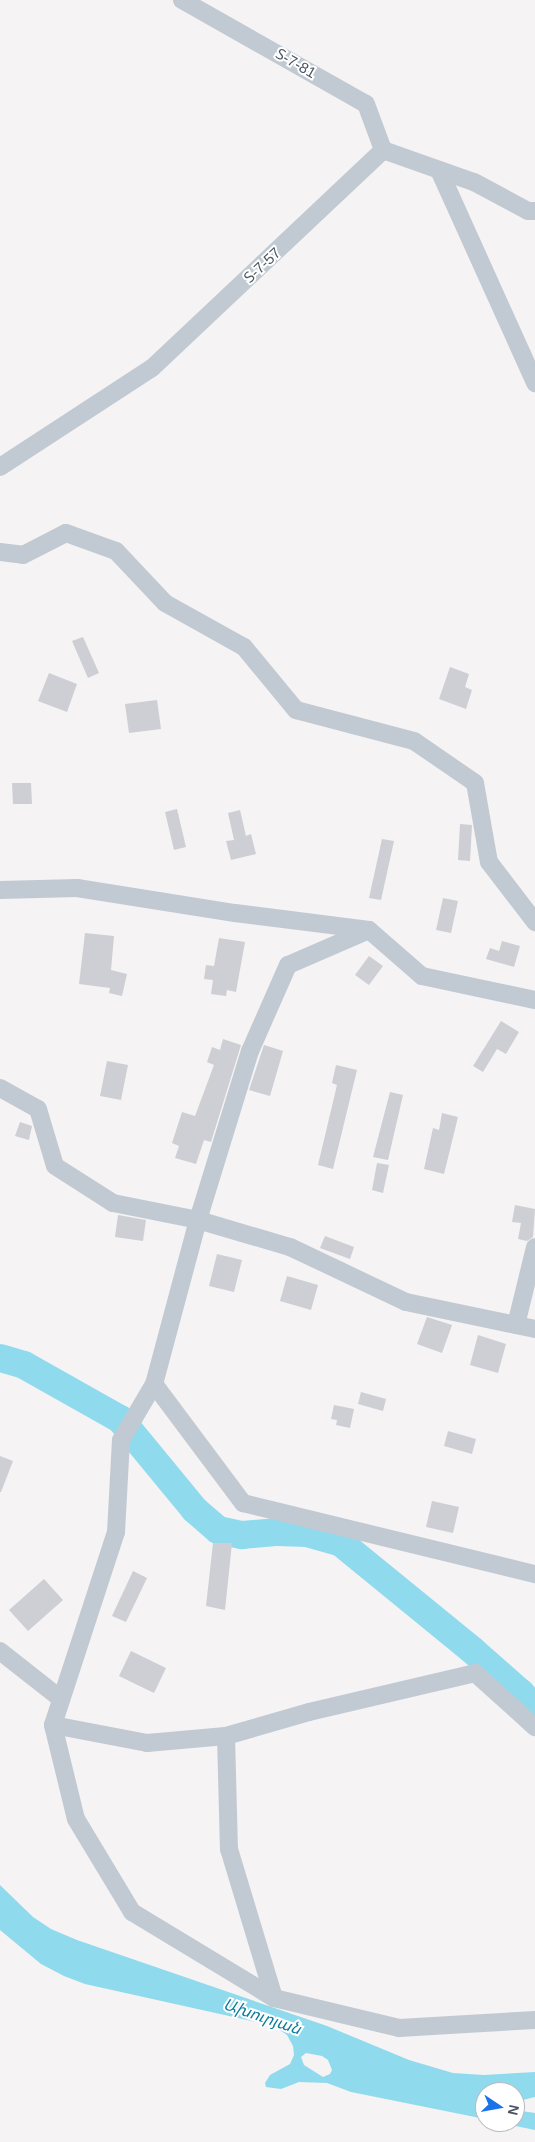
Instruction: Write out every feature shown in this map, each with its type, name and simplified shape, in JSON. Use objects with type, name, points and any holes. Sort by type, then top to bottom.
[{"type":"street","name":"Տ-7-81","points":[[182,0],[366,104],[384,150]]},
{"type":"street","points":[[384,150],[474,182],[528,210],[535,211]]},
{"type":"street","name":"Տ-7-57","points":[[0,467],[152,368],[384,150]]},
{"type":"street","points":[[439,170],[535,383]]},
{"type":"street","points":[[0,552],[23,555],[66,533],[116,551],[165,603],[244,647],[296,710],[414,741],[422,746],[476,784],[488,862],[535,922]]},
{"type":"street","points":[[0,890],[77,888],[369,930],[422,976],[535,1000]]},
{"type":"street","points":[[369,930],[288,965],[250,1051],[198,1220],[154,1384],[121,1440],[116,1532],[53,1725],[76,1819],[132,1912],[274,1998],[399,2028],[535,2020]]},
{"type":"street","points":[[0,1088],[38,1109],[55,1166],[113,1203],[198,1220],[290,1246],[406,1302],[535,1329]]},
{"type":"street","points":[[516,1325],[535,1247]]},
{"type":"street","points":[[154,1384],[243,1503],[535,1574]]},
{"type":"street","points":[[0,1651],[62,1699]]},
{"type":"street","points":[[53,1725],[147,1743],[226,1736],[309,1712],[475,1673],[535,1727]]},
{"type":"street","points":[[226,1736],[229,1849],[274,1998]]},
{"type":"water","name":"Ախուրյան","points":[[0,1885],[33,1917],[51,1929],[77,1940],[327,2026],[409,2060],[453,2073],[484,2075],[535,2072],[535,2097],[525,2100],[525,2082],[475,2082],[475,2117],[351,2092],[327,2083],[299,2082],[281,2089],[266,2087],[265,2083],[270,2075],[290,2064],[294,2055],[293,2046],[287,2035],[274,2026],[85,1984],[41,1964],[0,1930]],"holes":[[[306,2053],[322,2056],[328,2060],[332,2070],[330,2074],[323,2077],[304,2065],[301,2057]]]},
{"type":"water","points":[[525,2112],[535,2113],[535,2130],[525,2128]]},
{"type":"building","points":[[83,637],[99,673],[88,678],[72,641]]},
{"type":"building","points":[[450,667],[469,674],[465,687],[472,690],[466,709],[439,699]]},
{"type":"building","points":[[49,673],[77,684],[67,712],[38,701]]},
{"type":"building","points":[[157,700],[161,729],[129,733],[125,704]]},
{"type":"building","points":[[12,783],[31,783],[32,804],[13,804]]},
{"type":"building","points":[[177,809],[186,847],[174,850],[165,812]]},
{"type":"building","points":[[240,810],[246,836],[251,834],[256,854],[231,860],[226,841],[234,840],[228,813]]},
{"type":"building","points":[[460,824],[472,825],[470,861],[458,860]]},
{"type":"building","points":[[382,839],[394,841],[381,900],[369,898]]},
{"type":"building","points":[[443,898],[458,901],[451,933],[436,930]]},
{"type":"building","points":[[85,933],[114,936],[111,970],[127,974],[122,996],[109,993],[110,988],[79,984]]},
{"type":"building","points":[[219,938],[245,942],[236,992],[227,990],[226,996],[211,994],[213,980],[204,979],[206,965],[214,966]]},
{"type":"building","points":[[502,941],[520,946],[514,967],[486,959],[490,948],[499,951]]},
{"type":"building","points":[[369,956],[383,966],[369,985],[355,975]]},
{"type":"building","points":[[501,1021],[519,1032],[506,1054],[497,1049],[483,1072],[473,1066]]},
{"type":"building","points":[[223,1039],[241,1045],[211,1142],[204,1140],[196,1164],[175,1158],[179,1146],[172,1143],[182,1112],[195,1116],[214,1065],[207,1062],[212,1047],[220,1050]]},
{"type":"building","points":[[264,1045],[283,1051],[270,1096],[249,1090]]},
{"type":"building","points":[[107,1061],[128,1065],[121,1100],[100,1096]]},
{"type":"building","points":[[336,1065],[357,1070],[333,1169],[318,1165],[337,1085],[332,1083]]},
{"type":"building","points":[[390,1092],[403,1095],[388,1160],[373,1157]]},
{"type":"building","points":[[442,1113],[458,1117],[444,1174],[424,1169],[433,1128],[439,1130]]},
{"type":"building","points":[[20,1122],[32,1126],[29,1140],[15,1136]]},
{"type":"building","points":[[377,1163],[389,1165],[383,1193],[372,1190]]},
{"type":"building","points":[[515,1205],[535,1209],[533,1237],[527,1241],[518,1239],[521,1223],[512,1222]]},
{"type":"building","points":[[118,1215],[146,1220],[143,1241],[115,1237]]},
{"type":"building","points":[[325,1236],[354,1247],[350,1259],[320,1248]]},
{"type":"building","points":[[217,1254],[242,1260],[234,1292],[209,1286]]},
{"type":"building","points":[[287,1276],[318,1285],[311,1310],[280,1301]]},
{"type":"building","points":[[427,1317],[452,1325],[442,1353],[417,1344]]},
{"type":"building","points":[[478,1335],[506,1344],[498,1373],[470,1365]]},
{"type":"building","points":[[361,1392],[386,1399],[383,1411],[358,1404]]},
{"type":"building","points":[[334,1405],[354,1409],[350,1428],[336,1425],[337,1420],[331,1419]]},
{"type":"building","points":[[448,1431],[476,1439],[472,1454],[444,1446]]},
{"type":"building","points":[[0,1456],[13,1461],[1,1492],[0,1492]]},
{"type":"building","points":[[432,1501],[459,1507],[453,1533],[426,1527]]},
{"type":"building","points":[[213,1543],[232,1543],[225,1610],[206,1606]]},
{"type":"building","points":[[133,1571],[147,1578],[126,1622],[112,1616]]},
{"type":"building","points":[[44,1579],[63,1600],[28,1631],[9,1610]]},
{"type":"building","points":[[131,1651],[166,1668],[154,1693],[119,1676]]},
{"type":"waterway","points":[[0,1358],[24,1365],[120,1419],[195,1510],[218,1530],[242,1535],[278,1532],[307,1533],[341,1543],[472,1650],[521,1693],[535,1709]]}]
